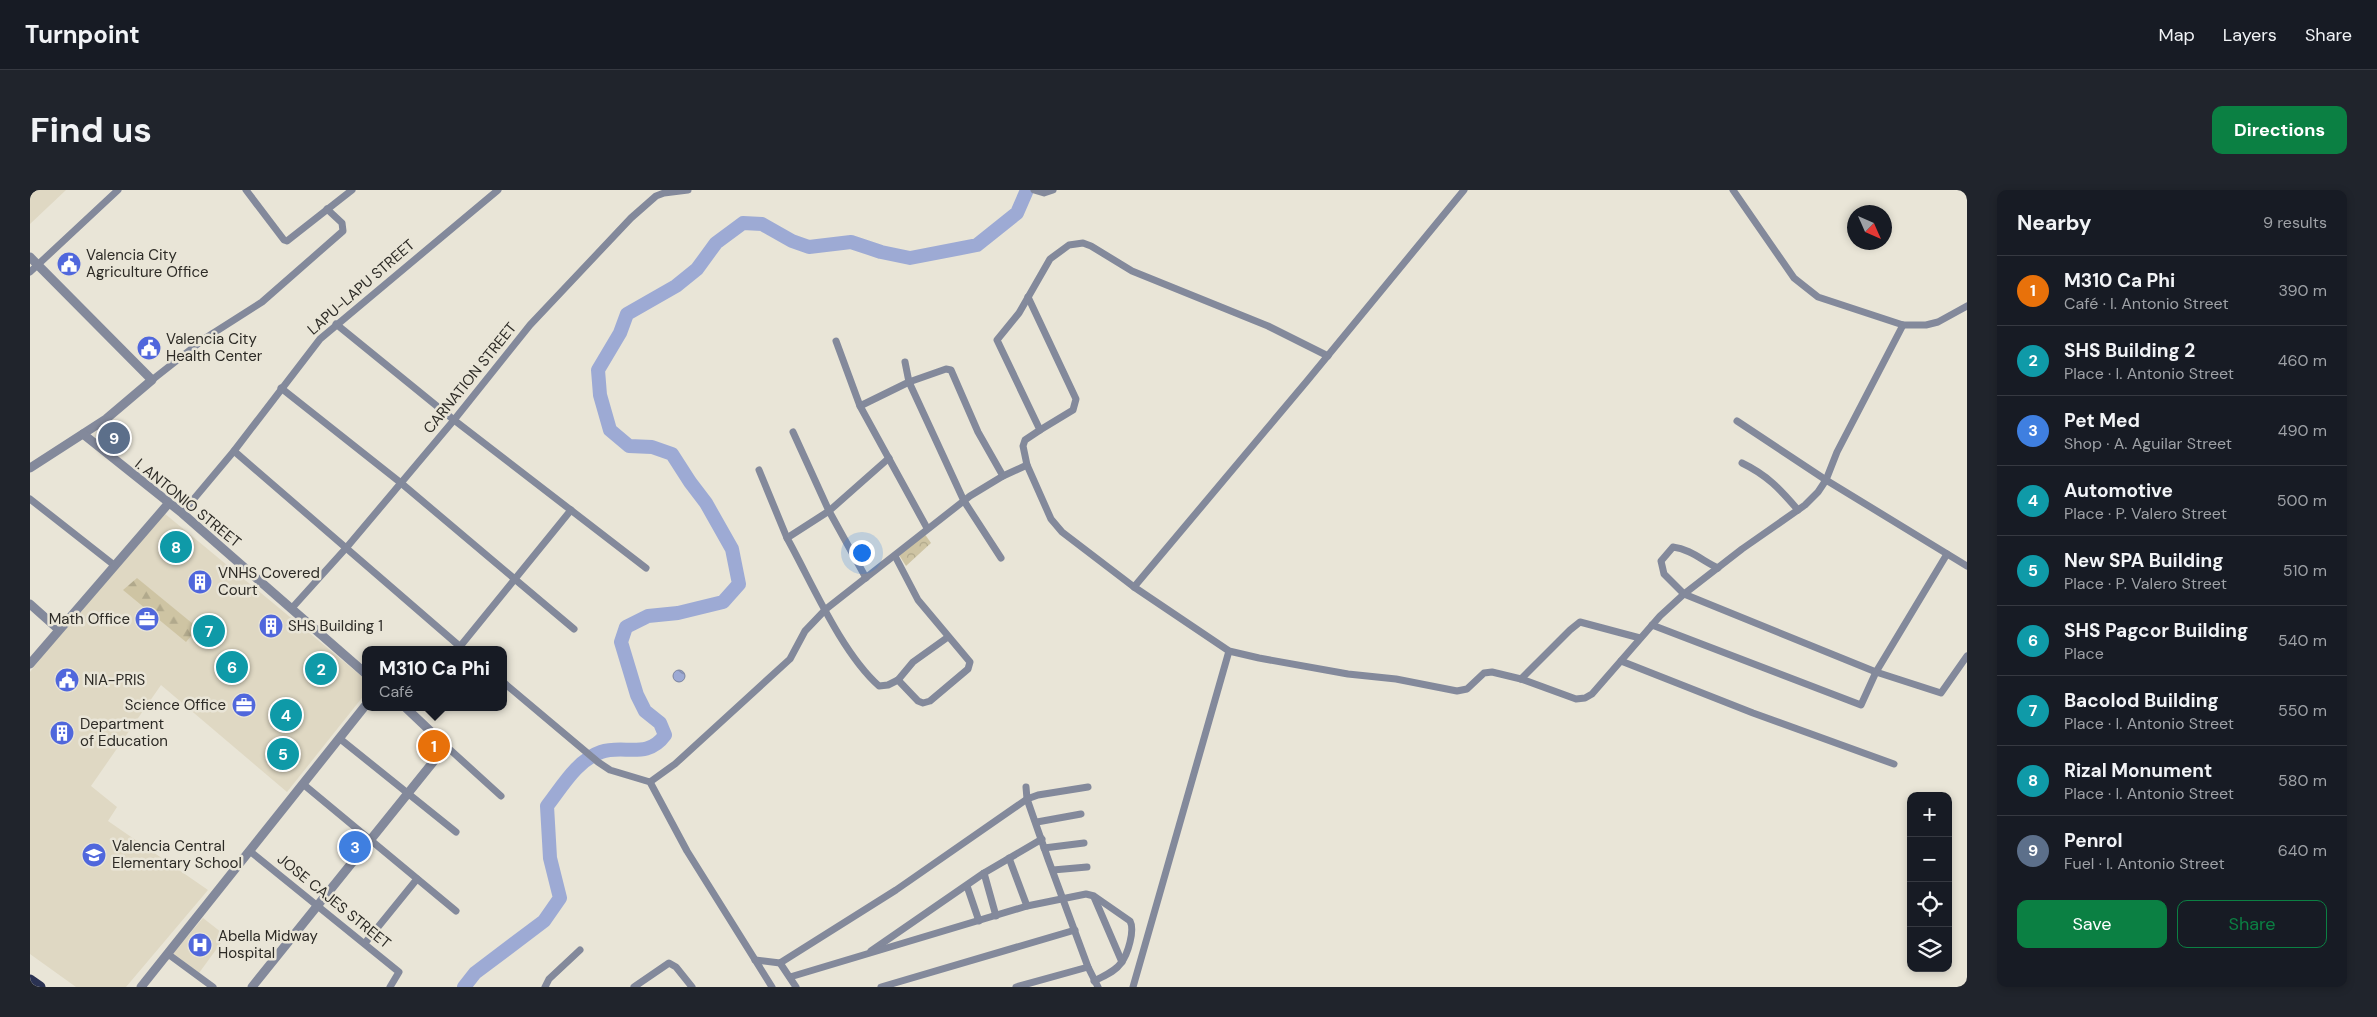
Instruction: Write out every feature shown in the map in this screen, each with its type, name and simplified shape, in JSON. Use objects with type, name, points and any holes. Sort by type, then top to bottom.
[{"type":"highway","points":[[30,980],[40,987]]},
{"type":"street","points":[[30,272],[118,190]]},
{"type":"street","points":[[246,190],[286,241],[352,190]]},
{"type":"street","name":"LAPU-LAPU STREET","points":[[182,513],[234,451],[313,346],[336,324],[498,190]]},
{"type":"street","name":"CARNATION STREET","points":[[292,608],[347,547],[454,420],[530,325],[632,218],[656,196],[688,190]]},
{"type":"street","points":[[1035,191],[1044,193],[1053,190]]},
{"type":"street","points":[[1134,587],[1328,356],[1464,190]]},
{"type":"street","points":[[1733,190],[1794,278],[1804,288],[1818,297],[1903,325],[1926,325],[1938,322],[1967,306]]},
{"type":"street","points":[[30,468],[83,434],[227,324],[267,298],[343,231],[342,223],[327,209]]},
{"type":"street","points":[[1040,430],[997,340],[1019,313],[1050,259],[1069,245],[1083,243],[1091,246],[1132,271],[1268,326],[1328,356]]},
{"type":"street","points":[[30,257],[152,380]]},
{"type":"street","points":[[1028,297],[1076,399],[1073,410],[1040,430],[1023,444],[1027,465],[1051,519],[1062,532],[1134,587],[1229,651],[1457,692],[1467,689],[1487,672],[1521,679],[1566,696],[1585,698],[1592,694],[1640,638],[1684,594],[1812,500],[1826,480],[1837,452],[1903,325]]},
{"type":"street","points":[[336,324],[454,420],[646,568]]},
{"type":"street","points":[[836,341],[860,406],[927,528]]},
{"type":"street","points":[[905,362],[909,382],[964,501],[1001,558]]},
{"type":"street","points":[[860,406],[909,382],[946,369],[951,370],[978,432],[1003,476]]},
{"type":"street","points":[[281,388],[401,483],[516,578],[574,629]]},
{"type":"street","points":[[1737,421],[1826,480],[1967,566]]},
{"type":"street","points":[[793,432],[829,511],[866,578]]},
{"type":"street","name":"I. ANTONIO STREET","points":[[83,434],[168,504],[182,513],[362,670]]},
{"type":"street","points":[[234,451],[347,547],[458,646]]},
{"type":"street","points":[[788,538],[829,511],[889,458]]},
{"type":"street","points":[[1742,463],[1760,472],[1798,510]]},
{"type":"street","points":[[650,782],[675,764],[790,659],[805,631],[826,609],[895,556],[927,528],[964,501],[1003,476],[1027,465]]},
{"type":"street","points":[[758,470],[788,538],[826,609],[850,650],[876,683],[882,686],[898,680],[913,662],[948,636]]},
{"type":"street","points":[[30,499],[114,565]]},
{"type":"street","points":[[30,664],[58,629],[168,504]]},
{"type":"street","points":[[463,646],[571,510]]},
{"type":"street","points":[[1718,568],[1698,559],[1687,549],[1673,547],[1661,561],[1664,574],[1684,594],[1876,672],[1941,693],[1967,656]]},
{"type":"street","points":[[1652,626],[1861,705],[1876,672],[1947,554]]},
{"type":"street","points":[[895,556],[918,600],[970,660],[970,666],[965,672],[930,701],[924,703],[918,701],[898,680]]},
{"type":"street","points":[[30,604],[58,629]]},
{"type":"street","points":[[1521,679],[1580,622],[1640,638]]},
{"type":"street","points":[[1133,987],[1229,651]]},
{"type":"street","points":[[1621,662],[1753,714],[1894,764]]},
{"type":"street","points":[[507,685],[598,762],[610,770],[650,782],[687,851],[772,987]]},
{"type":"street","points":[[142,987],[362,710]]},
{"type":"street","points":[[409,711],[501,796]]},
{"type":"street","points":[[339,738],[456,832]]},
{"type":"street","points":[[252,987],[446,746]]},
{"type":"street","points":[[303,784],[456,911]]},
{"type":"street","points":[[790,977],[1027,906],[1064,898],[1078,895],[1094,896],[1132,924],[1132,934],[1122,962],[1113,971],[1096,984],[1088,967],[1064,898],[1044,848],[1026,787]]},
{"type":"street","points":[[755,960],[780,963],[896,890],[1028,799],[1038,795],[1088,787]]},
{"type":"street","points":[[1036,822],[1081,814]]},
{"type":"street","points":[[864,955],[968,886],[984,873],[1042,839]]},
{"type":"street","points":[[1044,848],[1084,842]]},
{"type":"street","name":"JOSE CAJES STREET","points":[[251,852],[319,905],[399,972],[390,987]]},
{"type":"street","points":[[1009,858],[1027,906]]},
{"type":"street","points":[[1053,870],[1087,867]]},
{"type":"street","points":[[984,873],[996,916]]},
{"type":"street","points":[[365,943],[417,878]]},
{"type":"street","points":[[968,886],[979,921]]},
{"type":"street","points":[[1094,896],[1122,962]]},
{"type":"street","points":[[881,987],[1075,930]]},
{"type":"street","points":[[545,987],[549,979],[580,950]]},
{"type":"street","points":[[168,954],[214,987]]},
{"type":"street","points":[[634,987],[669,963],[676,967],[692,987]]},
{"type":"street","points":[[780,963],[796,987]]},
{"type":"street","points":[[1016,987],[1088,967]]},
{"type":"shaded area","points":[[30,190],[66,190],[30,224]]},
{"type":"shaded area","points":[[164,513],[362,677],[362,698],[287,792],[161,685],[91,786],[117,807],[108,821],[208,890],[126,987],[76,987],[30,954],[30,672],[86,600]]},
{"type":"shaded area","name":"Abella Midway Hospital","points":[[203,918],[226,936],[199,973],[173,953]]},
{"type":"green space","points":[[924,533],[931,543],[906,566],[899,555]]},
{"type":"green space","points":[[137,578],[198,628],[186,642],[123,590]]},
{"type":"water","points":[[677,670],[681,670],[685,676],[681,682],[677,682],[673,678],[673,674]]},
{"type":"waterway","points":[[464,987],[475,973],[544,921],[560,898],[550,858],[547,806],[564,783],[577,768],[592,756],[610,750],[635,750],[651,747],[658,743],[665,735],[660,723],[645,711],[637,695],[621,642],[626,627],[648,616],[678,613],[723,602],[739,584],[732,549],[706,503],[672,454],[652,447],[629,446],[610,430],[600,395],[598,370],[620,333],[627,314],[676,286],[697,269],[716,243],[743,223],[762,224],[792,241],[809,247],[851,242],[881,252],[910,258],[977,245],[1017,213],[1027,190]]},
{"type":"place","name":"Valencia City Agriculture Office","points":[[69,264]]},
{"type":"place","name":"Valencia City Health Center","points":[[149,348]]},
{"type":"place","name":"Penrol","points":[[114,438]]},
{"type":"place","name":"Rizal Monument","points":[[176,547]]},
{"type":"place","name":"VNHS Covered Court","points":[[200,582]]},
{"type":"place","name":"Math Office","points":[[147,619]]},
{"type":"place","name":"SHS Building 1","points":[[271,626]]},
{"type":"place","name":"Bacolod Building","points":[[209,631]]},
{"type":"place","name":"SHS Pagcor Building","points":[[232,667]]},
{"type":"place","name":"SHS Building 2","points":[[321,669]]},
{"type":"place","name":"NIA-PRIS","points":[[67,680]]},
{"type":"place","name":"Science Office","points":[[244,705]]},
{"type":"place","name":"Automotive","points":[[286,715]]},
{"type":"place","name":"Department of Education","points":[[62,733]]},
{"type":"place","name":"M310 Ca Phi","points":[[434,746]]},
{"type":"place","name":"New SPA Building","points":[[283,754]]},
{"type":"place","name":"Pet Med","points":[[355,847]]},
{"type":"place","name":"Valencia Central Elementary School","points":[[94,855]]},
{"type":"place","name":"Abella Midway Hospital","points":[[200,945]]}]
